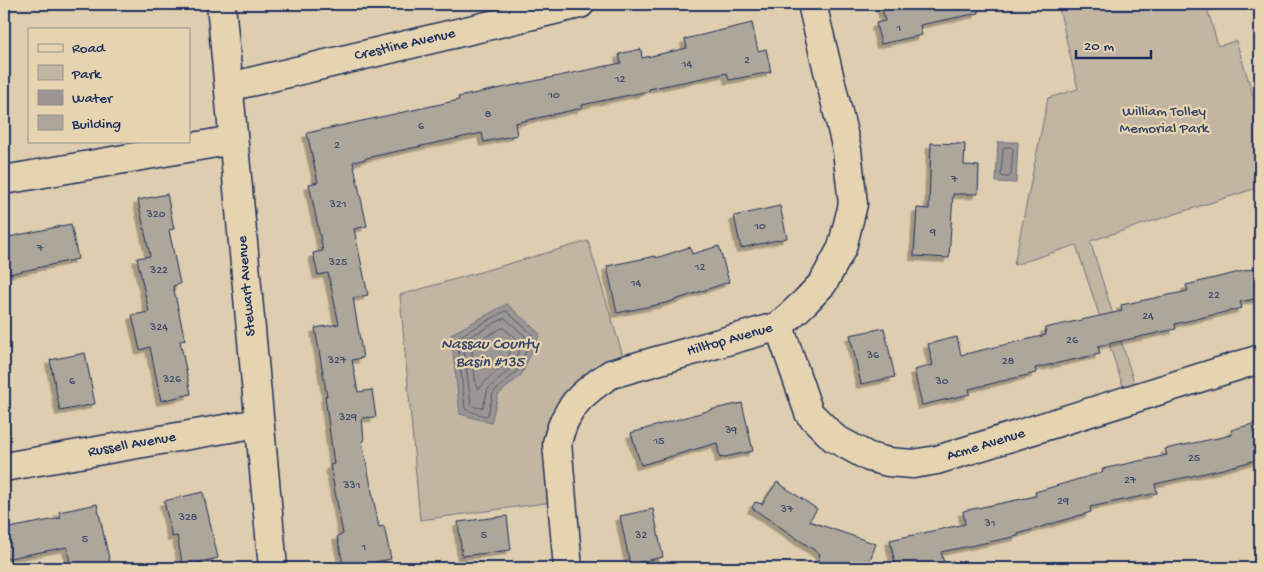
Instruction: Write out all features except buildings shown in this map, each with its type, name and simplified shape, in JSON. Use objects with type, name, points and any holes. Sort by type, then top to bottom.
[{"type":"street","name":"Stewart Avenue","points":[[221,4],[273,568]]},
{"type":"street","name":"Crestline Avenue","points":[[229,87],[580,4]]},
{"type":"street","name":"Hilltop Avenue","points":[[568,568],[557,443],[560,427],[572,405],[590,387],[611,374],[779,326],[806,301],[822,282],[842,248],[852,204],[847,150],[812,4]]},
{"type":"street","points":[[4,180],[233,140]]},
{"type":"street","name":"Acme Avenue","points":[[779,326],[809,413],[834,438],[869,457],[888,462],[913,464],[937,460],[1260,360]]},
{"type":"street","name":"Russell Avenue","points":[[4,468],[260,423]]},
{"type":"green space","name":"William Tolley Memorial Park","points":[[1058,4],[1206,4],[1218,46],[1236,41],[1260,117],[1260,187],[1090,241],[1137,392],[1126,395],[1076,245],[1014,265],[1048,98],[1078,89]]},
{"type":"green space","points":[[588,241],[625,363],[588,375],[553,502],[420,520],[400,295]]},
{"type":"water","points":[[998,142],[1018,142],[1016,183],[996,182]]},
{"type":"water","name":"Nassau County Basin #135","points":[[507,304],[540,334],[521,375],[498,395],[491,423],[460,414],[451,334]]}]
